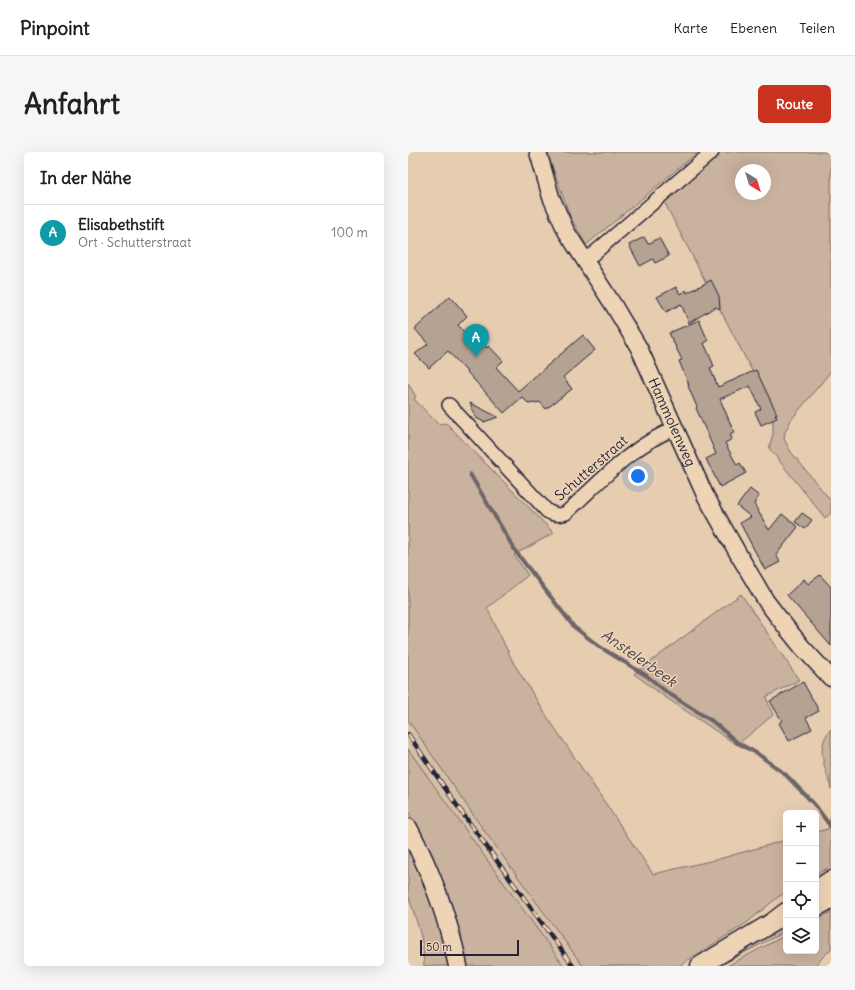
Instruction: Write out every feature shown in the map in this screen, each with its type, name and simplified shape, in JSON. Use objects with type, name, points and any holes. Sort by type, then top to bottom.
[{"type":"main road","points":[[408,828],[437,889],[458,966]]},
{"type":"main road","points":[[819,888],[831,880]]},
{"type":"main road","points":[[819,905],[831,899]]},
{"type":"main road","points":[[700,966],[782,918]]},
{"type":"street","name":"Hammolenweg","points":[[538,152],[551,197],[566,231],[614,306],[638,348],[676,428],[705,495],[766,601],[802,646],[831,678]]},
{"type":"street","points":[[585,261],[712,152]]},
{"type":"street","name":"Schutterstraat","points":[[449,405],[547,511],[554,515],[566,513],[629,455],[646,442],[676,428]]},
{"type":"shaded area","points":[[547,152],[698,152],[586,245],[570,216]]},
{"type":"shaded area","points":[[710,152],[831,152],[831,371],[791,420],[785,432],[784,438],[791,452],[831,501],[831,513],[825,518],[769,448],[773,434],[773,411],[660,194]]},
{"type":"shaded area","points":[[408,383],[416,397],[414,399],[438,424],[446,423],[554,533],[514,555],[528,575],[487,608],[513,662],[546,715],[653,874],[719,859],[783,841],[783,894],[748,922],[679,966],[583,966],[483,829],[408,720]]},
{"type":"shaded area","points":[[741,594],[799,680],[766,697],[773,715],[737,745],[665,697],[634,674]]},
{"type":"shaded area","points":[[408,720],[483,829],[583,966],[564,966],[408,749]]},
{"type":"shaded area","points":[[831,729],[831,789],[824,766],[822,751],[823,743]]},
{"type":"shaded area","points":[[408,749],[564,966],[467,966],[454,918],[432,854],[408,811]]},
{"type":"shaded area","points":[[831,815],[831,867],[819,873],[819,831],[828,829]]},
{"type":"shaded area","points":[[408,842],[433,905],[448,966],[424,966],[423,946],[408,894]]},
{"type":"shaded area","points":[[831,912],[831,949],[814,966],[727,966],[783,937],[783,954],[819,954],[819,918]]},
{"type":"shaded area","points":[[783,928],[783,933],[719,966],[712,966]]},
{"type":"building","points":[[644,237],[648,244],[659,238],[669,256],[655,263],[653,259],[640,266],[629,245]]},
{"type":"building","points":[[711,280],[719,296],[720,309],[715,307],[689,323],[681,304],[666,312],[657,297],[676,287],[680,294],[686,290],[687,293]]},
{"type":"building","points":[[450,296],[467,316],[458,325],[475,344],[480,339],[487,348],[489,346],[503,361],[496,367],[518,391],[583,335],[595,350],[563,377],[572,389],[546,409],[540,402],[529,404],[522,397],[504,413],[448,351],[429,368],[415,354],[428,344],[415,329]]},
{"type":"building","points":[[699,320],[708,341],[704,343],[714,366],[710,368],[718,387],[756,370],[777,414],[775,414],[777,418],[761,425],[755,412],[761,409],[750,386],[720,399],[734,432],[730,434],[732,439],[725,443],[737,465],[740,463],[746,473],[720,487],[706,459],[716,454],[688,386],[689,385],[679,361],[682,360],[669,333]]},
{"type":"building","points":[[470,403],[498,417],[484,422],[476,418]]},
{"type":"building","points":[[750,489],[759,496],[754,504],[769,530],[782,514],[798,527],[776,555],[780,562],[765,570],[740,523],[751,517],[737,506]]},
{"type":"building","points":[[802,513],[812,520],[805,529],[795,522]]},
{"type":"building","points":[[820,575],[831,587],[831,646],[787,595],[804,579],[808,584]]},
{"type":"building","points":[[803,682],[819,711],[806,718],[812,729],[789,741],[779,723],[782,721],[770,701]]},
{"type":"waterway","name":"Anstelerbeek","points":[[470,474],[516,552],[574,627],[600,647],[647,676],[668,693],[712,721],[738,743],[758,754],[785,774],[814,804],[831,827]]},
{"type":"railway","points":[[408,734],[458,807],[573,966]]},
{"type":"place","name":"Elisabethstift","points":[[476,357]]}]
